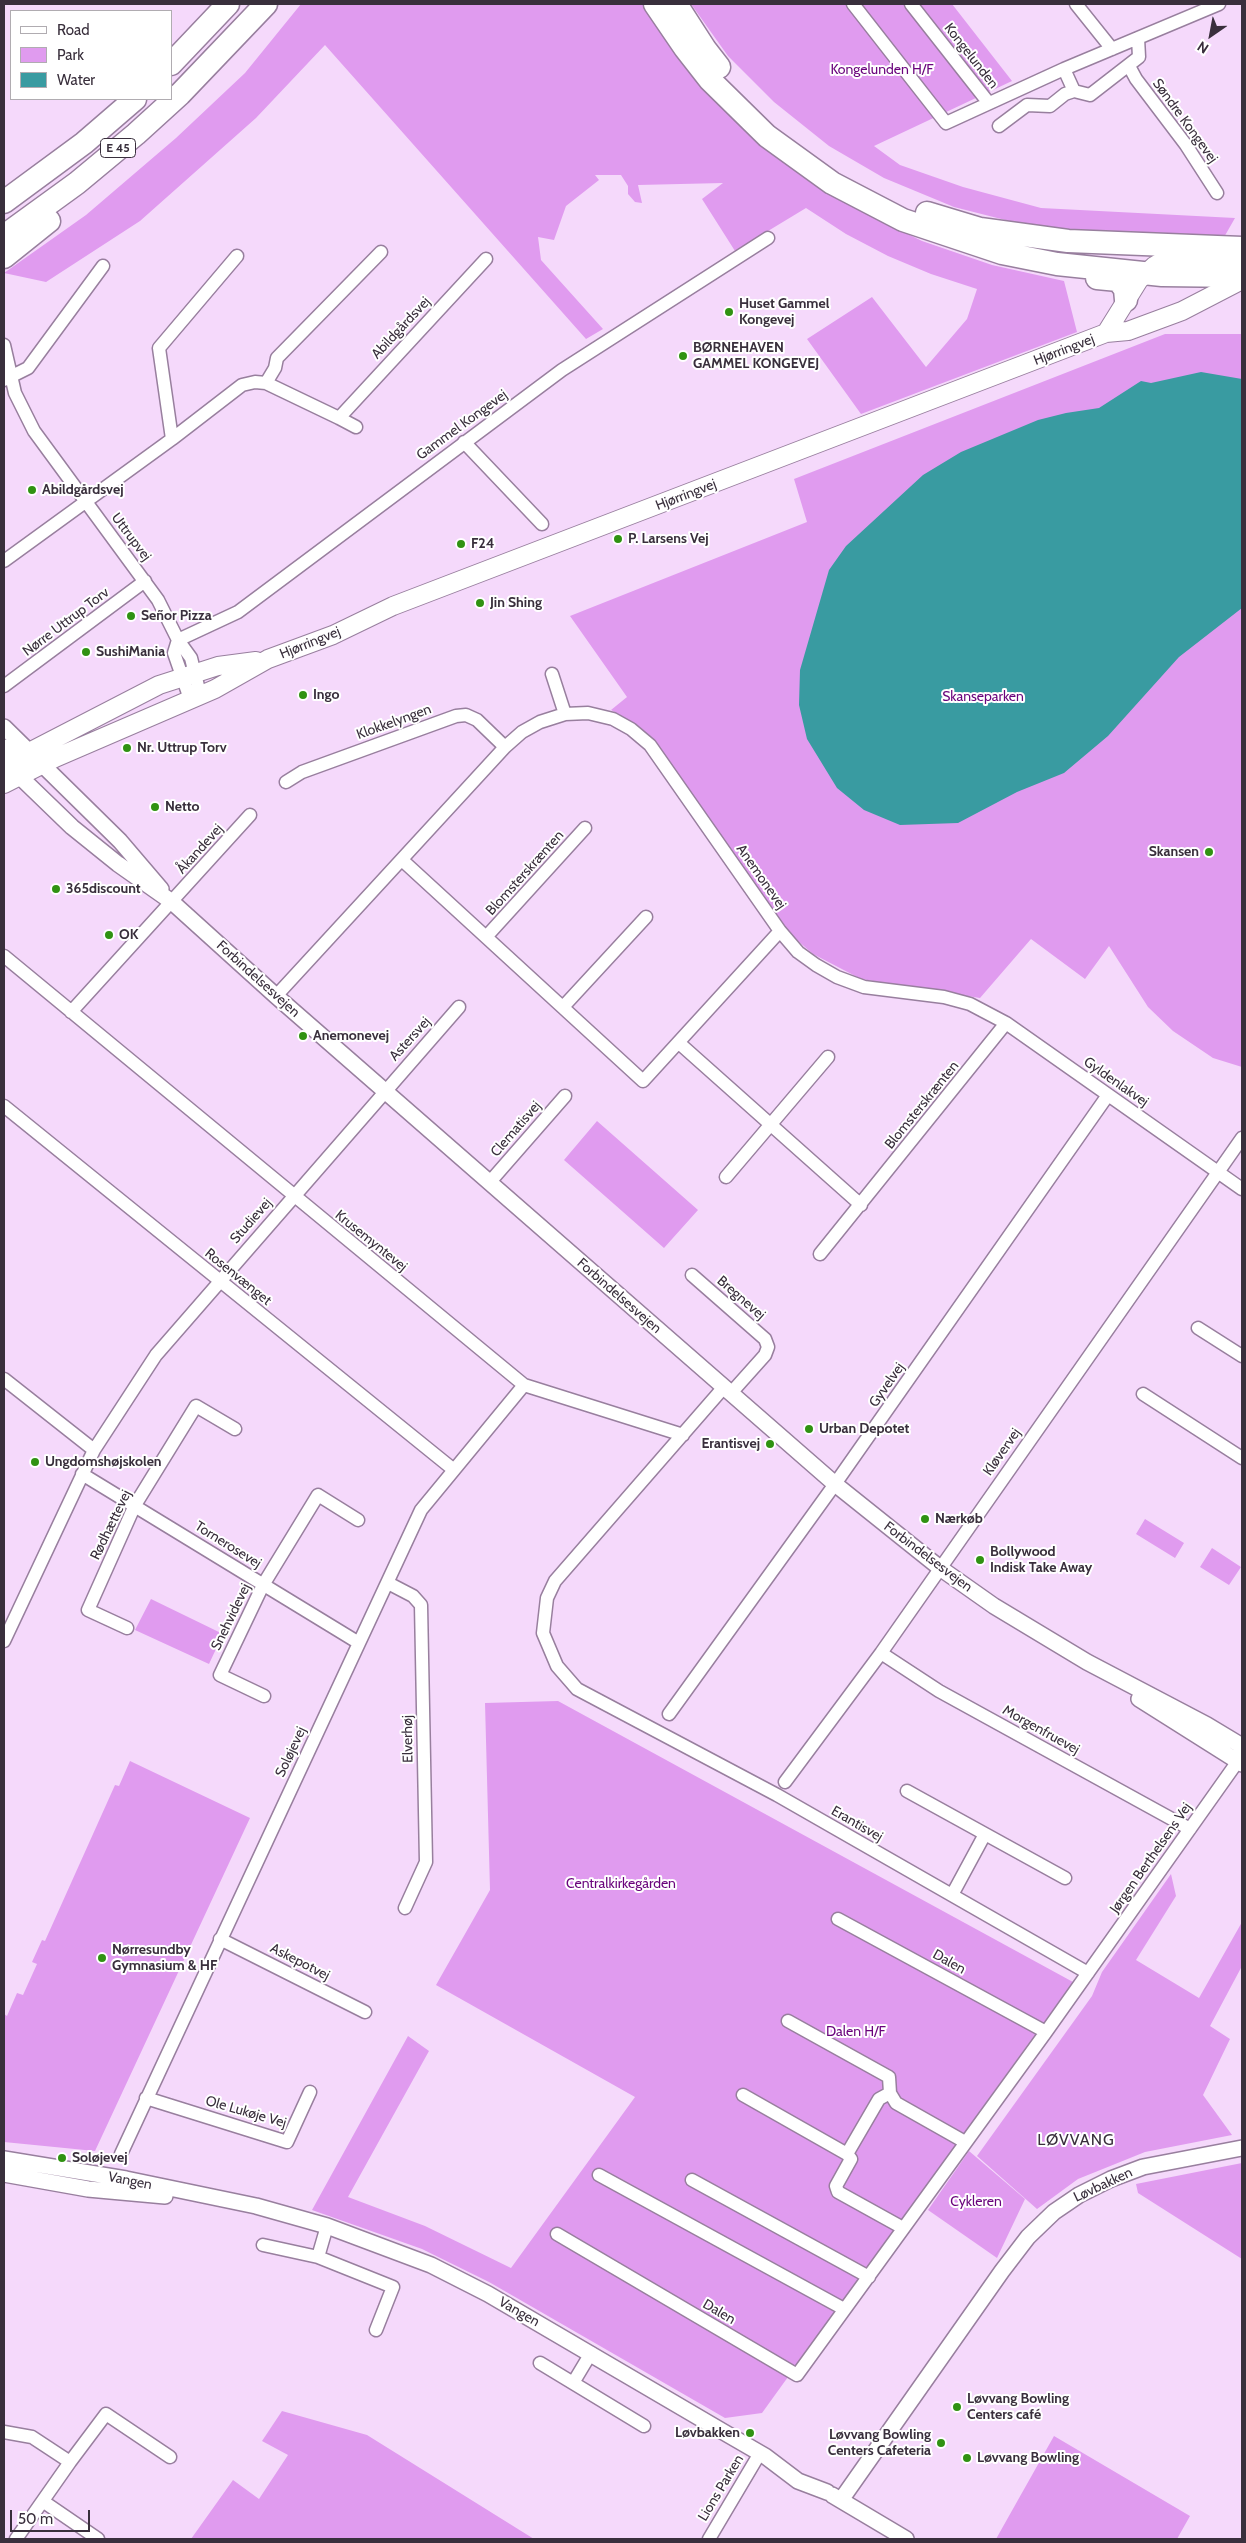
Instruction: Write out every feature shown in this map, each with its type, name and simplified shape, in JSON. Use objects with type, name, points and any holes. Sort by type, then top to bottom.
[{"type":"highway","points":[[172,63],[228,4]]},
{"type":"highway","name":"E 45","points":[[4,236],[77,182],[136,134],[224,50],[266,4]]},
{"type":"highway","points":[[656,4],[685,48],[710,80],[738,109],[799,161],[839,187],[904,220],[1002,253],[1028,264],[1085,277],[1118,280],[1125,289],[1126,300]]},
{"type":"highway","points":[[676,4],[705,49],[731,82],[760,112],[826,164],[862,186],[900,204],[939,218],[980,229],[1030,237],[1068,241],[1242,248]]},
{"type":"highway","points":[[4,257],[144,143],[186,98],[224,50]]},
{"type":"highway","name":"E 45","points":[[4,202],[84,143],[134,100]]},
{"type":"highway","points":[[4,192],[84,143]]},
{"type":"highway","points":[[1002,253],[1057,264],[1145,273],[1242,278]]},
{"type":"main road","points":[[1145,273],[1164,260],[1242,257]]},
{"type":"main road","name":"Hjørringvej","points":[[1106,334],[1145,273]]},
{"type":"main road","name":"Hjørringvej","points":[[19,763],[195,697],[268,659],[333,635],[392,606],[1106,334],[1128,332],[1182,311],[1242,278]]},
{"type":"main road","name":"Hjørringvej","points":[[4,784],[19,763],[124,702],[189,675],[218,666],[268,659]]},
{"type":"street","points":[[853,4],[946,123],[988,102],[1219,4]]},
{"type":"street","name":"Kongelunden","points":[[911,4],[988,102]]},
{"type":"street","points":[[1076,4],[1112,49]]},
{"type":"street","points":[[999,126],[1027,105],[1050,106],[1065,94],[1074,91],[1090,95],[1139,57],[1138,38]]},
{"type":"street","name":"Søndre Kongevej","points":[[1129,66],[1136,79],[1186,145],[1217,192]]},
{"type":"street","points":[[1064,69],[1074,91]]},
{"type":"street","name":"Gammel Kongevej","points":[[178,640],[238,612],[562,370],[768,238]]},
{"type":"street","points":[[266,383],[275,368],[277,358],[381,252]]},
{"type":"street","points":[[172,439],[160,348],[237,256]]},
{"type":"street","name":"Abildgårdsvej","points":[[339,418],[486,259]]},
{"type":"street","points":[[7,378],[28,368],[103,266]]},
{"type":"street","name":"Uttrupvej","points":[[4,345],[7,378],[34,431],[145,581],[158,600],[178,640],[186,649],[189,675],[195,697]]},
{"type":"street","points":[[4,561],[172,439],[242,385],[254,382],[266,383],[356,427]]},
{"type":"street","points":[[464,442],[542,524]]},
{"type":"street","name":"Nørre Uttrup Torv","points":[[4,686],[145,581]]},
{"type":"street","points":[[552,674],[565,714]]},
{"type":"street","name":"Anemonevej","points":[[276,996],[505,747],[522,732],[540,722],[565,714],[588,713],[613,720],[631,729],[650,744],[780,931],[798,952],[837,977],[864,987],[944,997],[970,1004]]},
{"type":"street","name":"Klokkelyngen","points":[[286,782],[302,772],[456,716],[466,715],[477,720],[505,747]]},
{"type":"street","points":[[4,727],[19,763]]},
{"type":"street","name":"Forbindelsesvejen","points":[[19,763],[80,814],[124,846],[172,902]]},
{"type":"street","name":"Forbindelsesvejen","points":[[19,763],[72,827],[118,864],[172,902],[489,1183],[835,1484],[940,1568],[994,1606],[1087,1662],[1207,1725],[1241,1753]]},
{"type":"street","name":"Åkandevej","points":[[172,902],[250,815]]},
{"type":"street","name":"Blomsterskrænten","points":[[486,937],[585,828]]},
{"type":"street","points":[[118,864],[124,846]]},
{"type":"street","name":"Blomsterskrænten","points":[[402,860],[643,1081],[780,931]]},
{"type":"street","points":[[71,1012],[172,902]]},
{"type":"street","points":[[563,1007],[646,916]]},
{"type":"street","name":"Krusemyntevej","points":[[4,956],[524,1385],[683,1435]]},
{"type":"street","name":"Gyldenlakvej","points":[[970,1004],[1006,1023],[1242,1189]]},
{"type":"street","name":"Astersvej","points":[[384,1090],[458,1007]]},
{"type":"street","name":"Blomsterskrænten","points":[[820,1254],[1006,1023]]},
{"type":"street","points":[[679,1042],[861,1205]]},
{"type":"street","points":[[726,1177],[828,1057]]},
{"type":"street","name":"Studievej","points":[[4,1641],[94,1450],[156,1355],[384,1090]]},
{"type":"street","name":"Gyvelvej","points":[[669,1714],[835,1484],[1108,1095]]},
{"type":"street","name":"Clematisvej","points":[[489,1183],[565,1096]]},
{"type":"street","name":"Rosenvænget","points":[[4,1106],[454,1470]]},
{"type":"street","name":"Kløvervej","points":[[785,1782],[881,1653],[1242,1138]]},
{"type":"street","name":"Bregnevej","points":[[692,1275],[765,1338],[768,1347],[765,1355],[727,1390]]},
{"type":"street","points":[[1198,1328],[1242,1356]]},
{"type":"street","points":[[4,1378],[94,1450]]},
{"type":"street","name":"Soløjevej","points":[[121,2154],[421,1510],[524,1385]]},
{"type":"street","name":"Erantisvej","points":[[727,1390],[683,1435],[555,1580],[547,1598],[543,1633],[557,1666],[577,1689],[777,1795],[1088,1973]]},
{"type":"street","points":[[1143,1394],[1242,1458]]},
{"type":"street","name":"Rødhættevej","points":[[127,1628],[88,1610],[135,1505],[196,1406],[235,1429]]},
{"type":"street","name":"Tornerosevej","points":[[82,1474],[359,1643]]},
{"type":"street","name":"Snehvidevej","points":[[264,1696],[220,1675],[263,1585],[318,1495],[358,1520]]},
{"type":"street","name":"Elverhøj","points":[[388,1583],[413,1596],[421,1606],[426,1862],[405,1908]]},
{"type":"street","name":"Morgenfruevej","points":[[881,1653],[939,1691],[1190,1829]]},
{"type":"street","name":"Jørgen Berthelsens Vej","points":[[1088,1973],[1190,1829],[1241,1753]]},
{"type":"street","points":[[907,1791],[1065,1878]]},
{"type":"street","points":[[952,1895],[985,1834]]},
{"type":"street","name":"Dalen","points":[[838,1919],[1046,2032]]},
{"type":"street","name":"Askepotvej","points":[[220,1939],[366,2012]]},
{"type":"street","name":"Dalen","points":[[557,2234],[797,2375],[1088,1973]]},
{"type":"street","points":[[788,2021],[890,2077],[890,2093],[896,2103],[965,2142]]},
{"type":"street","name":"Ole Lukøje Vej","points":[[146,2098],[287,2142],[310,2092]]},
{"type":"street","points":[[847,2154],[879,2099],[890,2093]]},
{"type":"street","points":[[744,2095],[847,2154],[851,2159],[836,2186],[838,2192],[903,2228]]},
{"type":"street","name":"Løvbakken","points":[[841,2500],[1002,2270],[1028,2237],[1054,2212],[1079,2194],[1111,2179],[1144,2167],[1242,2148]]},
{"type":"street","name":"Vangen","points":[[4,2159],[126,2179],[256,2206],[327,2226],[431,2265],[488,2294],[762,2454],[793,2467],[827,2492],[906,2539]]},
{"type":"street","name":"Vangen","points":[[4,2174],[88,2189],[256,2206]]},
{"type":"street","points":[[599,2175],[844,2309]]},
{"type":"street","points":[[692,2180],[868,2277]]},
{"type":"street","points":[[318,2257],[327,2226]]},
{"type":"street","points":[[263,2244],[318,2257],[393,2287],[376,2330]]},
{"type":"street","points":[[573,2382],[591,2353]]},
{"type":"street","points":[[540,2363],[644,2426]]},
{"type":"street","points":[[16,2539],[106,2414],[170,2457]]},
{"type":"street","points":[[4,2432],[32,2437],[70,2462]]},
{"type":"street","name":"Lions Parken","points":[[709,2539],[762,2454]]},
{"type":"street","points":[[44,2502],[98,2539]]},
{"type":"green space","points":[[301,4],[647,4],[685,67],[736,121],[793,168],[855,208],[922,241],[992,265],[1064,281],[1077,332],[861,414],[807,339],[872,297],[926,367],[967,319],[977,289],[931,274],[888,256],[846,234],[806,208],[735,251],[702,199],[723,183],[638,185],[642,203],[635,202],[628,194],[628,186],[621,175],[595,175],[599,180],[566,206],[554,240],[538,237],[541,260],[603,329],[586,339],[325,45],[256,118],[140,221],[46,282],[4,273],[86,215],[176,138],[245,73]]},
{"type":"green space","name":"Kongelunden H/F","points":[[691,4],[952,4],[1012,81],[874,146],[900,165],[963,187],[1041,208],[1235,218],[1223,239],[1076,233],[1017,223],[954,207],[884,178],[829,146],[774,102],[728,56]]},
{"type":"green space","name":"Skanseparken","points":[[1165,334],[1242,334],[1242,1067],[1213,1058],[1173,1031],[1148,1007],[1109,946],[1085,979],[1031,939],[980,998],[861,979],[813,954],[790,934],[655,740],[636,724],[611,710],[627,697],[570,616],[807,522],[794,479]]},
{"type":"green space","points":[[597,1121],[698,1210],[664,1248],[564,1160]]},
{"type":"green space","points":[[1145,1519],[1184,1543],[1175,1558],[1136,1534]]},
{"type":"green space","points":[[1212,1548],[1241,1567],[1229,1585],[1200,1567]]},
{"type":"green space","points":[[151,1599],[223,1634],[209,1664],[135,1630]]},
{"type":"green space","name":"Dalen H/F","points":[[558,1701],[1073,1982],[762,2413],[725,2418],[489,2282],[422,2249],[312,2210],[408,2036],[429,2051],[348,2197],[425,2226],[511,2268],[635,2097],[436,1985],[490,1890],[485,1703]]},
{"type":"green space","points":[[130,1761],[250,1818],[95,2151],[4,2142],[4,2014],[7,2016],[17,1993],[23,1995],[37,1964],[32,1962],[42,1940],[45,1941],[115,1785],[119,1786]]},
{"type":"green space","points":[[1171,1874],[1176,1896],[1136,1960],[1199,1998],[1242,1922],[1242,1966],[1210,2026],[1230,2039],[1203,2095],[1232,2135],[1145,2152],[1078,2179],[1037,2209],[977,2156],[1092,1996],[1102,1972]]},
{"type":"green space","name":"Cykleren","points":[[969,2151],[1025,2199],[997,2258],[928,2210]]},
{"type":"green space","points":[[1242,2163],[1242,2259],[1138,2193],[1136,2184]]},
{"type":"green space","points":[[282,2411],[367,2435],[534,2539],[191,2539],[233,2480],[259,2499],[288,2455],[262,2441]]},
{"type":"green space","points":[[1054,2436],[1190,2516],[1177,2539],[996,2539]]},
{"type":"water","points":[[1201,372],[1242,379],[1242,608],[1179,657],[1108,736],[1064,773],[1017,792],[958,823],[900,825],[864,810],[837,788],[807,739],[799,705],[800,670],[829,570],[846,546],[923,475],[961,452],[1038,420],[1099,408],[1141,381],[1151,383]]},
{"type":"place","name":"Huset Gammel Kongevej","points":[[729,312]]},
{"type":"place","name":"BØRNEHAVEN GAMMEL KONGEVEJ","points":[[683,356]]},
{"type":"place","name":"Abildgårdsvej","points":[[32,490]]},
{"type":"place","name":"P. Larsens Vej","points":[[618,539]]},
{"type":"place","name":"F24","points":[[461,544]]},
{"type":"place","name":"Jin Shing","points":[[480,603]]},
{"type":"place","name":"Señor Pizza","points":[[131,616]]},
{"type":"place","name":"SushiMania","points":[[86,652]]},
{"type":"place","name":"Ingo","points":[[303,695]]},
{"type":"place","name":"Nr. Uttrup Torv","points":[[127,748]]},
{"type":"place","name":"Netto","points":[[155,807]]},
{"type":"place","name":"Skansen","points":[[1209,852]]},
{"type":"place","name":"365discount","points":[[56,889]]},
{"type":"place","name":"OK","points":[[109,935]]},
{"type":"place","name":"Anemonevej","points":[[303,1036]]},
{"type":"place","name":"Urban Depotet","points":[[809,1429]]},
{"type":"place","name":"Erantisvej","points":[[770,1444]]},
{"type":"place","name":"Ungdomshøjskolen","points":[[35,1462]]},
{"type":"place","name":"Nærkøb","points":[[925,1519]]},
{"type":"place","name":"Bollywood Indisk Take Away","points":[[980,1560]]},
{"type":"place","name":"Nørresundby Gymnasium & HF","points":[[102,1958]]},
{"type":"place","name":"Soløjevej","points":[[62,2158]]},
{"type":"place","name":"Løvvang Bowling Centers café","points":[[957,2407]]},
{"type":"place","name":"Løvbakken","points":[[750,2433]]},
{"type":"place","name":"Løvvang Bowling Centers Cafeteria","points":[[941,2443]]},
{"type":"place","name":"Løvvang Bowling","points":[[967,2458]]},
{"type":"district","name":"LØVVANG","points":[[1076,2140]]},
{"type":"park label","name":"Centralkirkegården","points":[[621,1884]]}]
